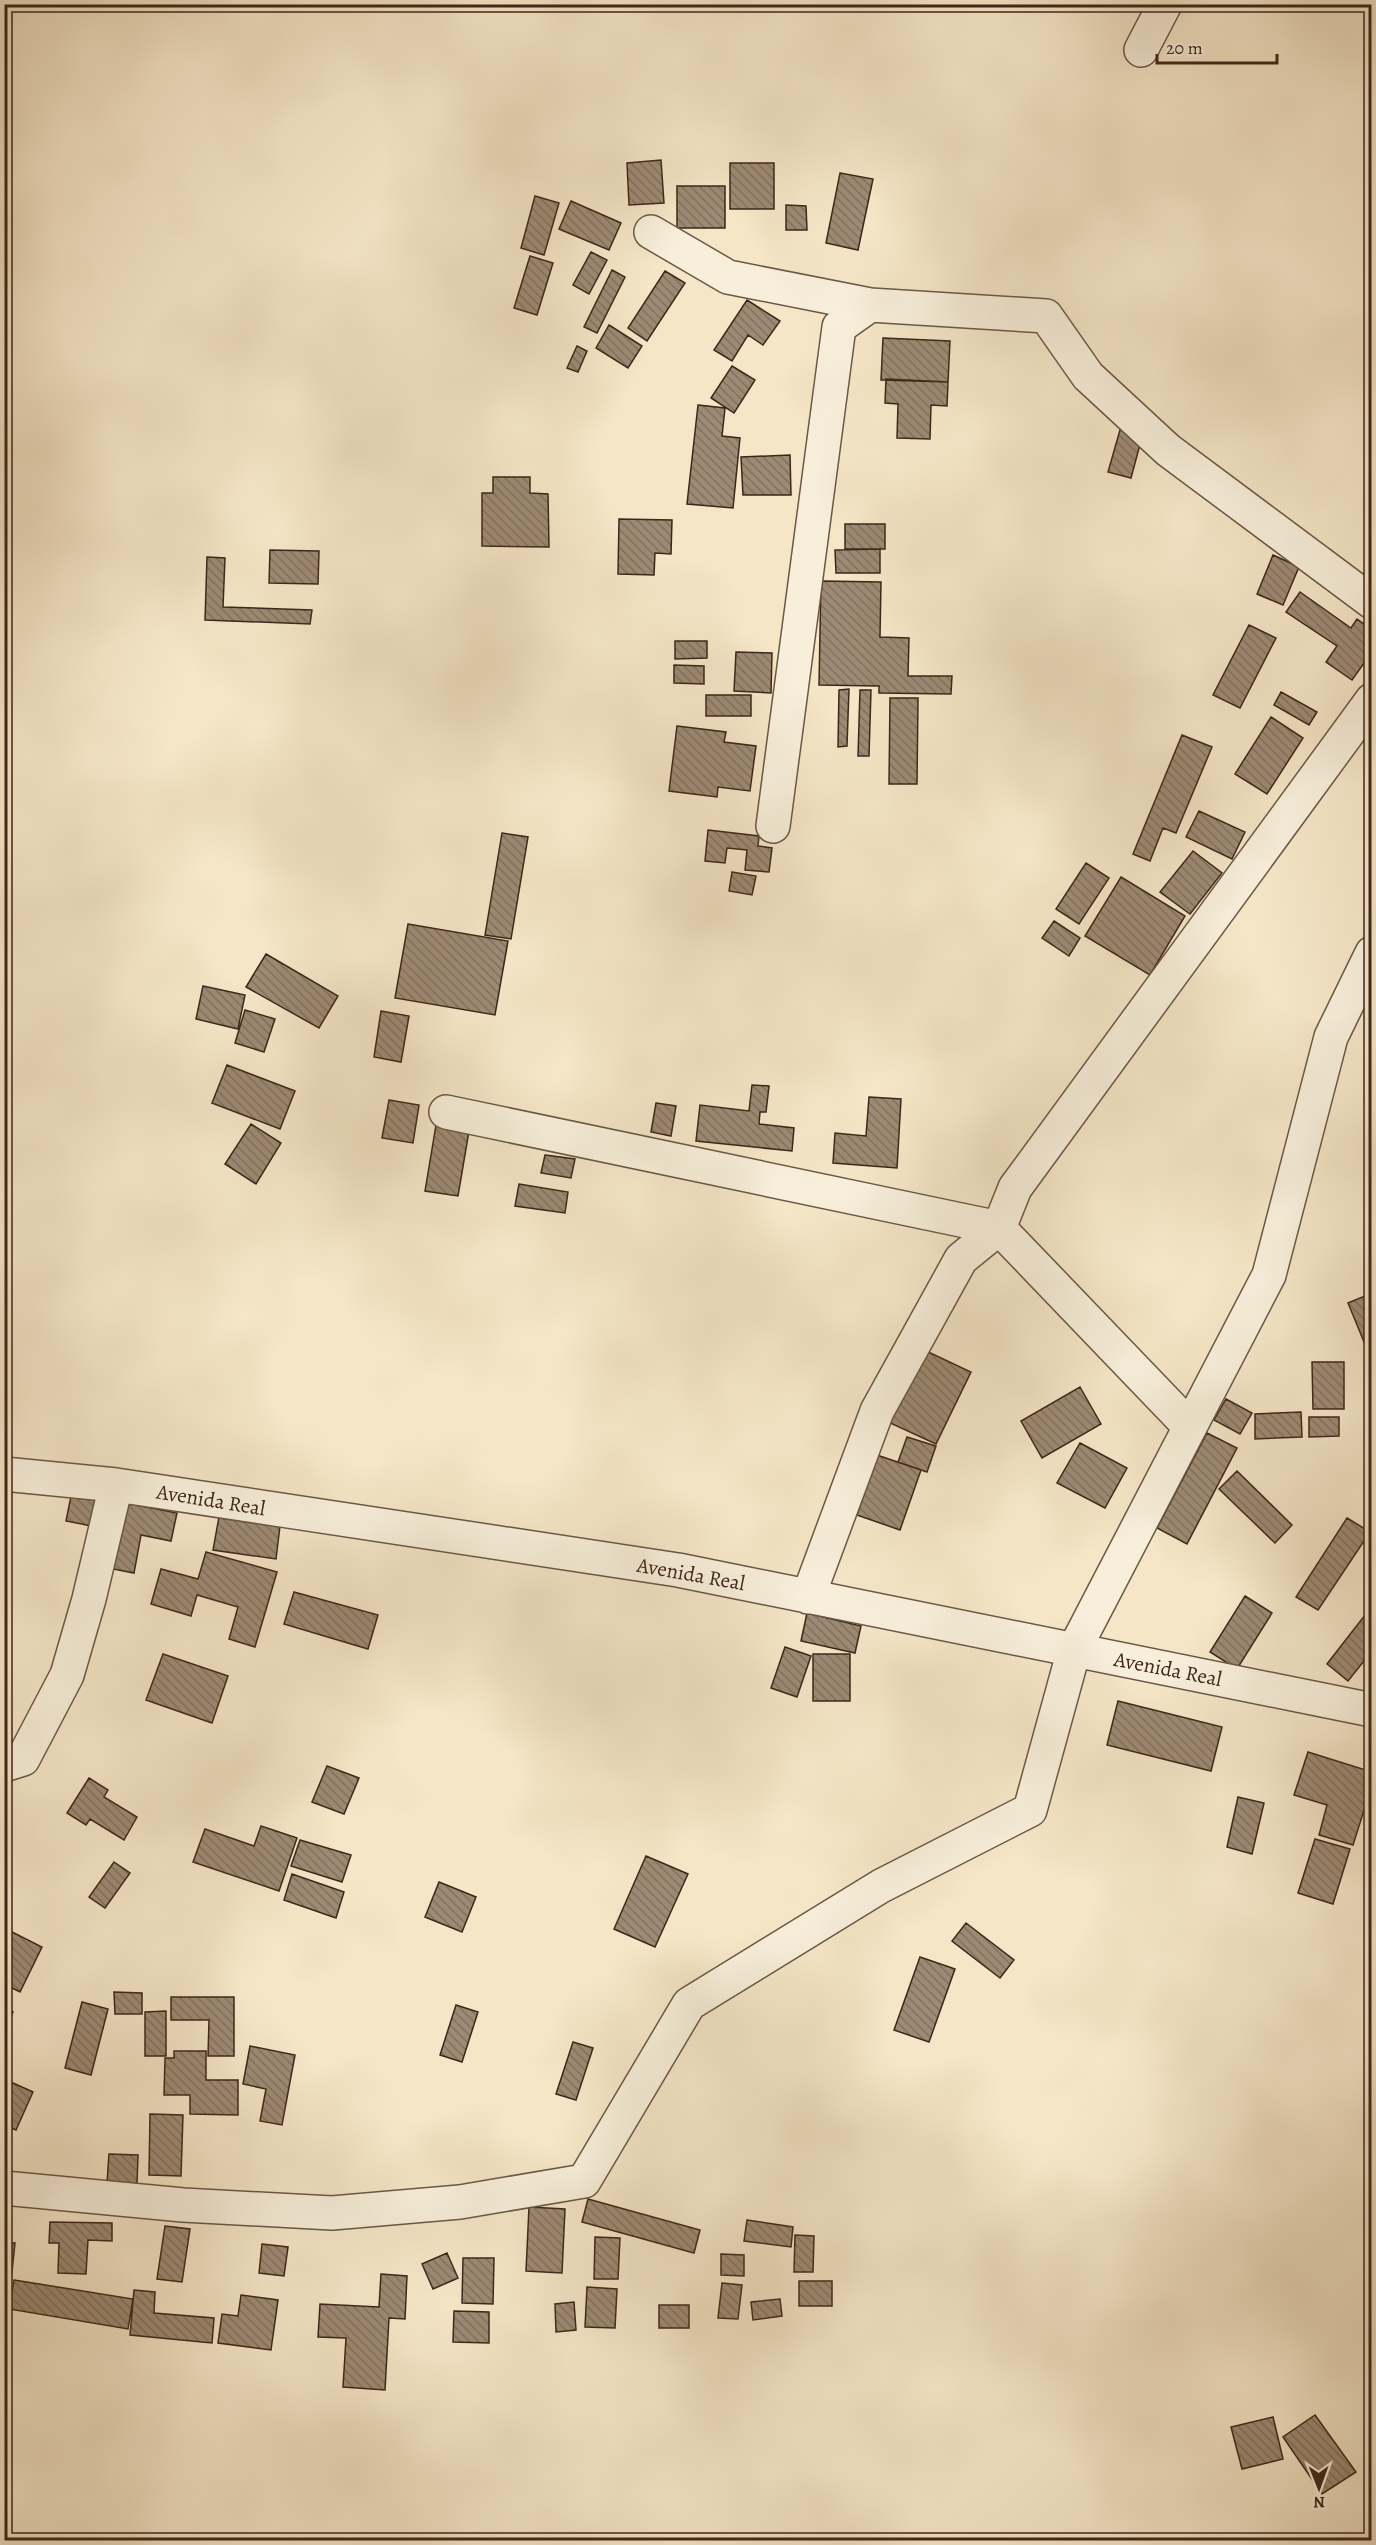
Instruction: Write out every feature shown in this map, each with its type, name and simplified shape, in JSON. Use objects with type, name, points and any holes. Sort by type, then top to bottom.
[{"type":"street","points":[[1141,50],[1165,4]]},
{"type":"street","points":[[651,232],[728,277],[870,305],[1046,316],[1088,376],[1168,450],[1371,602]]},
{"type":"street","points":[[773,826],[839,327],[870,305]]},
{"type":"street","points":[[808,1597],[877,1411],[961,1260],[999,1228],[1016,1188],[1371,700]]},
{"type":"street","points":[[4,2188],[183,2205],[332,2213],[460,2202],[584,2181],[689,2004],[881,1886],[1030,1810],[1074,1650],[1269,1275],[1331,1037],[1371,953]]},
{"type":"street","points":[[447,1112],[999,1228],[1190,1427]]},
{"type":"street","name":"Avenida Real","points":[[4,1474],[116,1485],[678,1570],[1371,1710]]},
{"type":"street","points":[[4,1765],[23,1759],[67,1675],[89,1599],[116,1485]]},
{"type":"building","points":[[661,160],[664,203],[629,205],[627,163]]},
{"type":"building","points":[[730,163],[774,163],[774,209],[730,209]]},
{"type":"building","points":[[840,173],[873,179],[858,250],[826,243]]},
{"type":"building","points":[[677,186],[725,186],[725,228],[677,228]]},
{"type":"building","points":[[535,196],[559,203],[544,255],[521,248]]},
{"type":"building","points":[[571,201],[621,223],[609,250],[559,229]]},
{"type":"building","points":[[786,205],[806,206],[807,230],[786,230]]},
{"type":"building","points":[[591,252],[607,260],[589,294],[573,285]]},
{"type":"building","points":[[530,256],[553,263],[537,315],[514,308]]},
{"type":"building","points":[[612,270],[625,277],[597,333],[584,327]]},
{"type":"building","points":[[665,271],[685,283],[647,341],[628,328]]},
{"type":"building","points":[[747,300],[780,321],[763,345],[748,335],[732,361],[714,350]]},
{"type":"building","points":[[609,325],[642,346],[628,368],[596,348]]},
{"type":"building","points":[[883,338],[950,341],[948,382],[881,380]]},
{"type":"building","points":[[577,346],[587,351],[578,372],[567,368]]},
{"type":"building","points":[[732,366],[755,380],[734,413],[711,398]]},
{"type":"building","points":[[886,379],[948,382],[947,406],[931,405],[930,439],[897,438],[898,404],[885,403]]},
{"type":"building","points":[[698,405],[725,408],[722,436],[740,438],[733,508],[687,504]]},
{"type":"building","points":[[1120,430],[1142,437],[1131,478],[1108,472]]},
{"type":"building","points":[[790,455],[791,495],[743,495],[741,457]]},
{"type":"building","points":[[493,477],[530,477],[530,493],[548,494],[549,547],[482,546],[482,493],[493,493]]},
{"type":"building","points":[[619,519],[672,520],[671,554],[655,553],[654,575],[618,574]]},
{"type":"building","points":[[845,524],[885,524],[885,549],[845,549]]},
{"type":"building","points":[[880,549],[880,573],[836,573],[835,550]]},
{"type":"building","points":[[270,550],[319,551],[318,584],[269,583]]},
{"type":"building","points":[[1273,555],[1299,567],[1283,605],[1257,594]]},
{"type":"building","points":[[207,557],[225,558],[223,607],[312,610],[310,624],[205,620]]},
{"type":"building","points":[[821,581],[881,582],[880,637],[909,638],[908,676],[952,676],[951,694],[879,693],[879,686],[819,685]]},
{"type":"building","points":[[1300,592],[1351,628],[1357,619],[1372,630],[1372,652],[1352,680],[1326,662],[1337,646],[1286,612]]},
{"type":"building","points":[[1249,625],[1276,638],[1240,708],[1213,695]]},
{"type":"building","points":[[675,641],[707,641],[707,658],[675,659]]},
{"type":"building","points":[[736,652],[772,653],[771,693],[734,691]]},
{"type":"building","points":[[674,665],[704,666],[704,684],[674,683]]},
{"type":"building","points":[[849,689],[847,746],[838,747],[839,690]]},
{"type":"building","points":[[860,690],[871,690],[869,756],[858,756]]},
{"type":"building","points":[[1281,692],[1317,712],[1309,725],[1274,705]]},
{"type":"building","points":[[706,695],[751,695],[751,716],[706,716]]},
{"type":"building","points":[[890,698],[918,698],[917,784],[889,784]]},
{"type":"building","points":[[1271,717],[1303,738],[1267,794],[1235,774]]},
{"type":"building","points":[[677,726],[726,732],[724,742],[756,746],[750,791],[718,787],[717,797],[669,791]]},
{"type":"building","points":[[1182,735],[1212,747],[1176,833],[1163,828],[1150,861],[1133,854]]},
{"type":"building","points":[[1199,811],[1245,832],[1232,859],[1186,837]]},
{"type":"building","points":[[708,830],[759,836],[758,846],[772,848],[769,872],[745,870],[747,850],[727,848],[725,863],[705,861]]},
{"type":"building","points":[[502,833],[528,837],[511,939],[485,935]]},
{"type":"building","points":[[1193,851],[1222,873],[1190,914],[1160,892]]},
{"type":"building","points":[[1086,863],[1109,878],[1079,924],[1056,909]]},
{"type":"building","points":[[732,872],[756,876],[752,895],[729,891]]},
{"type":"building","points":[[1121,877],[1185,916],[1150,975],[1085,936]]},
{"type":"building","points":[[1054,921],[1080,938],[1069,956],[1042,938]]},
{"type":"building","points":[[408,924],[508,941],[495,1015],[395,998]]},
{"type":"building","points":[[266,954],[338,996],[319,1028],[246,987]]},
{"type":"building","points":[[203,986],[245,995],[238,1029],[196,1019]]},
{"type":"building","points":[[245,1010],[275,1019],[264,1052],[235,1043]]},
{"type":"building","points":[[381,1011],[409,1016],[401,1062],[374,1057]]},
{"type":"building","points":[[227,1065],[295,1091],[280,1129],[212,1103]]},
{"type":"building","points":[[752,1085],[769,1086],[766,1112],[760,1112],[759,1124],[794,1128],[792,1151],[696,1141],[700,1105],[749,1111]]},
{"type":"building","points":[[869,1097],[901,1099],[897,1168],[833,1163],[835,1133],[866,1136]]},
{"type":"building","points":[[389,1100],[419,1105],[413,1143],[382,1138]]},
{"type":"building","points":[[656,1103],[676,1106],[671,1136],[651,1132]]},
{"type":"building","points":[[251,1124],[281,1143],[256,1184],[225,1164]]},
{"type":"building","points":[[436,1125],[469,1131],[458,1196],[425,1191]]},
{"type":"building","points":[[545,1155],[575,1159],[571,1178],[541,1173]]},
{"type":"building","points":[[519,1184],[568,1192],[565,1213],[515,1206]]},
{"type":"building","points":[[1372,1293],[1372,1358],[1371,1359],[1348,1303]]},
{"type":"building","points":[[924,1350],[971,1372],[936,1444],[888,1422]]},
{"type":"building","points":[[1312,1362],[1344,1362],[1344,1409],[1313,1409]]},
{"type":"building","points":[[1080,1387],[1101,1424],[1042,1458],[1021,1421]]},
{"type":"building","points":[[1226,1399],[1252,1413],[1240,1434],[1214,1420]]},
{"type":"building","points":[[1301,1412],[1302,1437],[1255,1439],[1255,1414]]},
{"type":"building","points":[[1309,1417],[1339,1417],[1339,1436],[1309,1437]]},
{"type":"building","points":[[1207,1433],[1237,1448],[1187,1544],[1157,1528]]},
{"type":"building","points":[[907,1437],[936,1446],[927,1472],[898,1462]]},
{"type":"building","points":[[1080,1443],[1127,1468],[1105,1508],[1057,1483]]},
{"type":"building","points":[[877,1455],[921,1470],[900,1530],[857,1515]]},
{"type":"building","points":[[1237,1471],[1292,1525],[1275,1543],[1219,1489]]},
{"type":"building","points":[[72,1491],[102,1496],[97,1527],[66,1521]]},
{"type":"building","points":[[4,1498],[11,1500],[4,1520]]},
{"type":"building","points":[[121,1502],[177,1513],[171,1541],[141,1535],[134,1573],[108,1568]]},
{"type":"building","points":[[219,1517],[280,1526],[276,1559],[213,1550]]},
{"type":"building","points":[[1347,1518],[1370,1532],[1318,1610],[1296,1597]]},
{"type":"building","points":[[206,1552],[277,1572],[255,1647],[229,1639],[238,1607],[197,1595],[191,1616],[151,1604],[161,1569],[198,1579]]},
{"type":"building","points":[[294,1592],[378,1615],[368,1649],[284,1624]]},
{"type":"building","points":[[1245,1596],[1272,1613],[1237,1669],[1210,1652]]},
{"type":"building","points":[[807,1613],[861,1626],[855,1653],[801,1641]]},
{"type":"building","points":[[1365,1615],[1372,1621],[1372,1651],[1348,1681],[1327,1664]]},
{"type":"building","points":[[785,1647],[811,1656],[797,1697],[771,1688]]},
{"type":"building","points":[[163,1654],[228,1676],[212,1723],[146,1700]]},
{"type":"building","points":[[813,1654],[850,1654],[850,1701],[813,1701]]},
{"type":"building","points":[[1118,1701],[1222,1727],[1211,1771],[1107,1745]]},
{"type":"building","points":[[1308,1752],[1372,1772],[1372,1785],[1353,1845],[1319,1835],[1327,1805],[1294,1795]]},
{"type":"building","points":[[327,1766],[359,1778],[344,1814],[312,1802]]},
{"type":"building","points":[[89,1778],[108,1790],[104,1797],[137,1817],[124,1840],[90,1819],[86,1825],[67,1813]]},
{"type":"building","points":[[1238,1797],[1264,1803],[1252,1854],[1227,1847]]},
{"type":"building","points":[[261,1826],[297,1838],[279,1891],[193,1862],[205,1829],[254,1846]]},
{"type":"building","points":[[1315,1839],[1350,1849],[1333,1904],[1298,1893]]},
{"type":"building","points":[[300,1840],[351,1855],[342,1882],[291,1866]]},
{"type":"building","points":[[646,1856],[688,1874],[655,1947],[614,1929]]},
{"type":"building","points":[[114,1862],[130,1873],[105,1908],[89,1897]]},
{"type":"building","points":[[292,1874],[344,1892],[336,1918],[284,1900]]},
{"type":"building","points":[[439,1882],[476,1897],[462,1932],[425,1917]]},
{"type":"building","points":[[966,1923],[1014,1960],[1000,1978],[952,1941]]},
{"type":"building","points":[[10,1931],[42,1947],[20,1992],[4,1984],[4,1943]]},
{"type":"building","points":[[920,1957],[955,1969],[929,2042],[894,2030]]},
{"type":"building","points":[[114,1992],[142,1993],[142,2014],[115,2014]]},
{"type":"building","points":[[171,1997],[234,1997],[234,2056],[208,2056],[209,2020],[171,2020]]},
{"type":"building","points":[[82,2002],[108,2009],[91,2075],[65,2068]]},
{"type":"building","points":[[456,2005],[478,2012],[462,2062],[440,2055]]},
{"type":"building","points":[[4,2008],[13,2012],[4,2032]]},
{"type":"building","points":[[166,2011],[166,2056],[145,2056],[145,2012]]},
{"type":"building","points":[[573,2042],[593,2048],[576,2100],[556,2094]]},
{"type":"building","points":[[250,2046],[295,2055],[282,2125],[260,2121],[266,2089],[243,2084]]},
{"type":"building","points":[[174,2051],[206,2051],[206,2080],[238,2080],[238,2115],[190,2114],[190,2095],[164,2095],[165,2058],[174,2058]]},
{"type":"building","points":[[4,2079],[33,2092],[16,2130],[4,2125]]},
{"type":"building","points":[[150,2114],[183,2115],[181,2176],[149,2175]]},
{"type":"building","points":[[109,2154],[138,2155],[137,2184],[107,2183]]},
{"type":"building","points":[[588,2199],[700,2230],[694,2253],[582,2222]]},
{"type":"building","points":[[529,2207],[565,2209],[562,2273],[526,2271]]},
{"type":"building","points":[[747,2220],[793,2227],[791,2247],[744,2241]]},
{"type":"building","points":[[50,2222],[112,2223],[112,2241],[88,2240],[86,2274],[58,2273],[59,2243],[49,2243]]},
{"type":"building","points":[[165,2226],[190,2229],[182,2282],[157,2279]]},
{"type":"building","points":[[795,2235],[814,2236],[813,2272],[794,2272]]},
{"type":"building","points":[[595,2237],[620,2238],[618,2279],[594,2279]]},
{"type":"building","points":[[4,2242],[15,2243],[11,2281],[4,2280]]},
{"type":"building","points":[[262,2244],[288,2247],[284,2276],[259,2273]]},
{"type":"building","points":[[447,2253],[458,2278],[433,2289],[422,2264]]},
{"type":"building","points":[[721,2254],[744,2255],[744,2276],[721,2275]]},
{"type":"building","points":[[463,2258],[494,2258],[493,2304],[462,2303]]},
{"type":"building","points":[[381,2274],[407,2276],[405,2319],[389,2318],[385,2390],[343,2387],[346,2338],[318,2337],[320,2304],[379,2307]]},
{"type":"building","points":[[14,2280],[133,2299],[128,2329],[9,2309]]},
{"type":"building","points":[[799,2281],[832,2281],[832,2306],[799,2306]]},
{"type":"building","points":[[722,2283],[742,2285],[738,2319],[718,2318]]},
{"type":"building","points":[[587,2287],[617,2289],[615,2328],[585,2327]]},
{"type":"building","points":[[134,2290],[155,2292],[154,2313],[214,2318],[212,2343],[130,2335]]},
{"type":"building","points":[[241,2295],[278,2300],[271,2350],[218,2343],[222,2314],[238,2316]]},
{"type":"building","points":[[780,2299],[782,2316],[753,2320],[751,2302]]},
{"type":"building","points":[[574,2302],[576,2330],[556,2332],[555,2304]]},
{"type":"building","points":[[659,2305],[689,2305],[689,2328],[659,2328]]},
{"type":"building","points":[[454,2311],[489,2312],[489,2343],[453,2342]]},
{"type":"building","points":[[1315,2415],[1356,2472],[1322,2494],[1283,2437]]},
{"type":"building","points":[[1273,2417],[1283,2459],[1242,2469],[1231,2427]]}]
